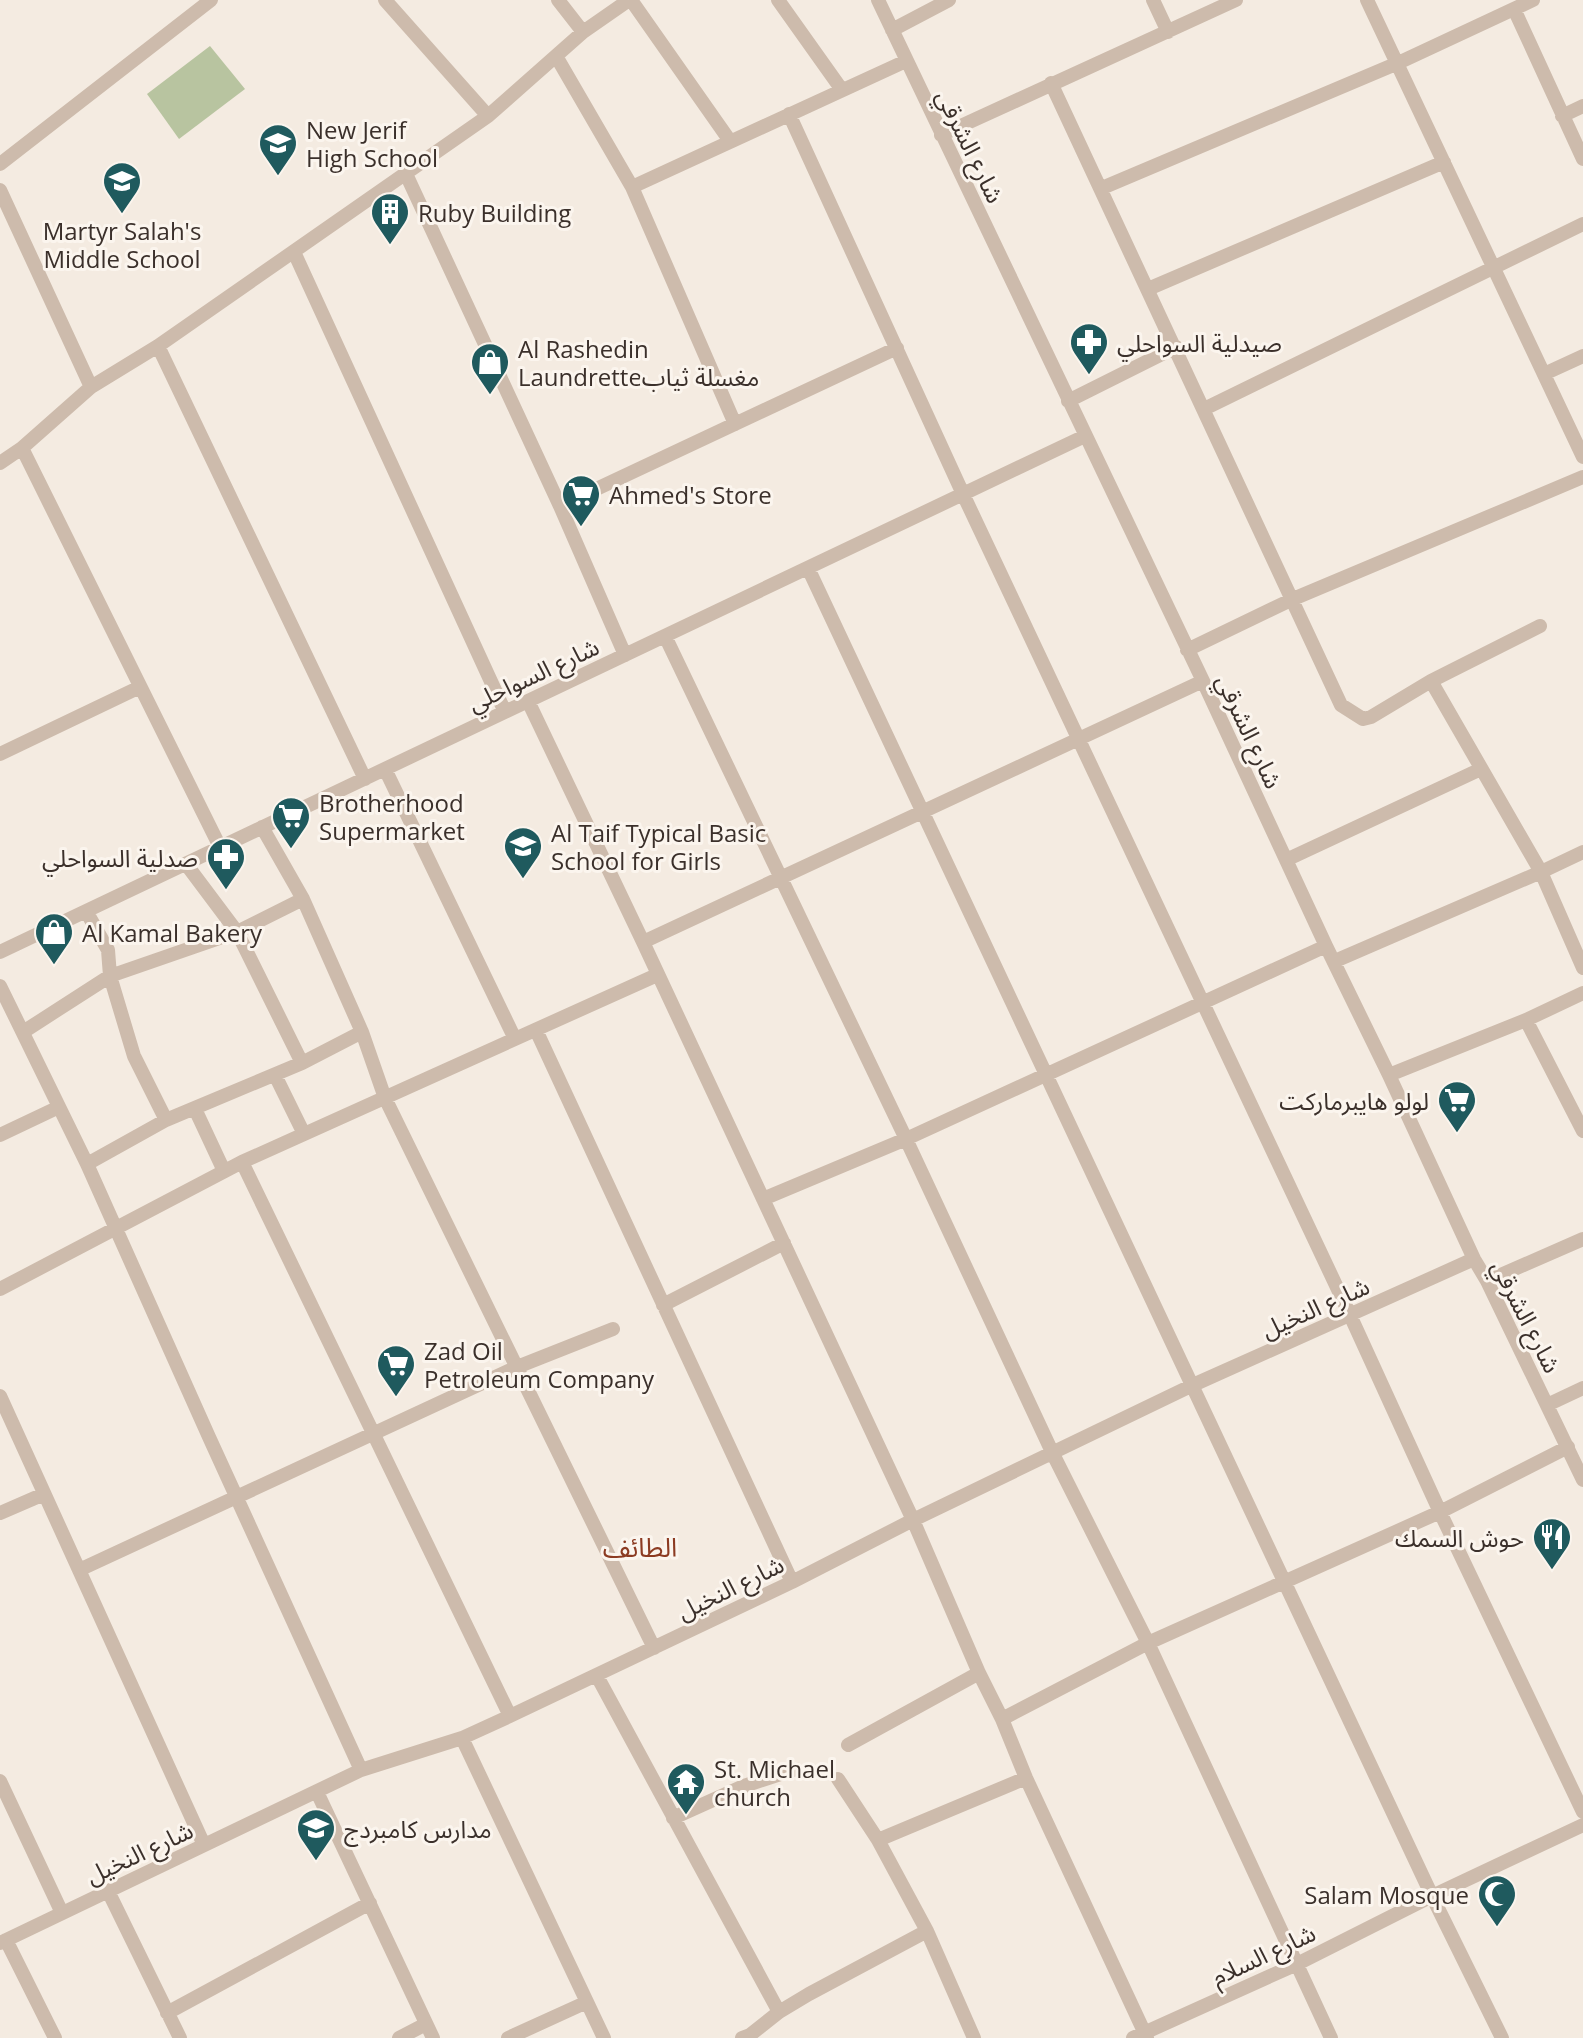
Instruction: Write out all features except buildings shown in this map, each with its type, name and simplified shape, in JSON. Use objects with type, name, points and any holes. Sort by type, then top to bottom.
[{"type":"street","points":[[0,164],[211,0]]},
{"type":"street","points":[[385,0],[488,116]]},
{"type":"street","points":[[558,0],[583,32]]},
{"type":"street","points":[[0,463],[22,448],[91,387],[158,346],[488,116],[583,32],[630,0],[730,141]]},
{"type":"street","points":[[778,0],[842,90]]},
{"type":"street","name":"شارع الشرقي","points":[[878,0],[1474,1259],[1583,1480]]},
{"type":"street","points":[[892,30],[949,0]]},
{"type":"street","points":[[1153,0],[1168,32]]},
{"type":"street","points":[[941,135],[1236,0]]},
{"type":"street","points":[[1367,0],[1583,457]]},
{"type":"street","points":[[1102,188],[1398,63],[1533,0]]},
{"type":"street","points":[[1514,9],[1583,159]]},
{"type":"street","points":[[556,56],[632,187],[735,424]]},
{"type":"street","points":[[632,187],[906,61]]},
{"type":"street","points":[[1051,83],[1341,705],[1363,719],[1371,717],[1431,681],[1540,626]]},
{"type":"street","points":[[1562,116],[1583,106]]},
{"type":"street","points":[[789,114],[963,494],[1583,1812]]},
{"type":"street","points":[[1148,289],[1444,162]]},
{"type":"street","points":[[406,174],[560,506],[625,655]]},
{"type":"street","points":[[0,190],[91,387]]},
{"type":"street","points":[[1204,409],[1583,224]]},
{"type":"street","points":[[294,252],[505,712]]},
{"type":"street","points":[[158,346],[365,779]]},
{"type":"street","points":[[1068,401],[1176,347]]},
{"type":"street","points":[[560,506],[897,348]]},
{"type":"street","points":[[1544,374],[1583,356]]},
{"type":"street","name":"شارع السواحلي","points":[[0,952],[1085,436]]},
{"type":"street","points":[[22,448],[220,847]]},
{"type":"street","points":[[1187,650],[1293,599],[1583,477]]},
{"type":"street","points":[[808,568],[1501,2038]]},
{"type":"street","points":[[665,636],[1053,1454],[1148,1643],[1331,2038]]},
{"type":"street","points":[[643,942],[1203,681]]},
{"type":"street","points":[[1431,681],[1541,872],[1583,968]]},
{"type":"street","points":[[0,754],[140,687]]},
{"type":"street","points":[[528,701],[913,1520],[1141,2036]]},
{"type":"street","points":[[385,769],[515,1039]]},
{"type":"street","points":[[1286,860],[1481,769]]},
{"type":"street","points":[[262,827],[303,899],[362,1032],[385,1098],[654,1648]]},
{"type":"street","points":[[1335,961],[1583,852]]},
{"type":"street","points":[[186,864],[237,932],[302,1063]]},
{"type":"street","points":[[23,1032],[110,976],[237,932],[303,899]]},
{"type":"street","points":[[86,911],[108,950],[110,976],[134,1056],[166,1120]]},
{"type":"street","points":[[763,1199],[906,1139],[1326,946]]},
{"type":"street","points":[[0,1289],[242,1162],[657,975]]},
{"type":"street","points":[[0,986],[87,1164],[361,1770]]},
{"type":"street","points":[[1389,1075],[1526,1020],[1583,993]]},
{"type":"street","points":[[1526,1020],[1583,1131]]},
{"type":"street","points":[[536,1030],[792,1582]]},
{"type":"street","points":[[87,1164],[166,1120],[302,1063],[362,1032]]},
{"type":"street","points":[[275,1075],[304,1134]]},
{"type":"street","points":[[0,1135],[59,1107]]},
{"type":"street","points":[[195,1109],[224,1171]]},
{"type":"street","points":[[242,1162],[510,1716]]},
{"type":"street","points":[[1487,1281],[1583,1239]]},
{"type":"street","points":[[663,1305],[784,1243]]},
{"type":"street","name":"شارع النخيل","points":[[3,1942],[361,1770],[462,1738],[597,1676],[1193,1385],[1474,1259]]},
{"type":"street","points":[[79,1570],[517,1367],[613,1329]]},
{"type":"street","points":[[1547,1405],[1583,1388]]},
{"type":"street","points":[[0,1396],[204,1845]]},
{"type":"street","points":[[1002,1719],[1148,1643],[1440,1512],[1568,1447]]},
{"type":"street","points":[[0,1513],[44,1494]]},
{"type":"street","points":[[848,1745],[979,1673]]},
{"type":"street","points":[[597,1676],[779,2012]]},
{"type":"street","points":[[462,1738],[604,2038]]},
{"type":"street","points":[[673,1818],[744,1786],[796,1769]]},
{"type":"street","points":[[878,1840],[1026,1778]]},
{"type":"street","points":[[838,1779],[878,1840],[927,1931],[974,2038]]},
{"type":"street","points":[[0,1781],[62,1913]]},
{"type":"street","points":[[317,1792],[430,2031],[399,2038]]},
{"type":"street","name":"شارع السلام","points":[[1141,2036],[1583,1825]]},
{"type":"street","points":[[108,1891],[180,2038]]},
{"type":"street","points":[[167,2013],[370,1903]]},
{"type":"street","points":[[742,2038],[779,2012],[927,1931]]},
{"type":"street","points":[[3,1942],[55,2038]]},
{"type":"street","points":[[508,2038],[587,2002]]},
{"type":"green space","points":[[210,46],[245,89],[179,139],[147,94]]},
{"type":"place","name":"New Jerif High School","points":[[278,177]]},
{"type":"place","name":"Martyr Salah's Middle School","points":[[122,215]]},
{"type":"place","name":"Ruby Building","points":[[390,246]]},
{"type":"place","name":"صيدلية السواحلي","points":[[1089,376]]},
{"type":"place","name":"Al Rashedin Laundretteمغسلة ثياب","points":[[490,396]]},
{"type":"place","name":"Ahmed's Store","points":[[581,528]]},
{"type":"place","name":"Brotherhood Supermarket","points":[[291,850]]},
{"type":"place","name":"Al Taif Typical Basic School for Girls","points":[[523,880]]},
{"type":"place","name":"صدلية السواحلي","points":[[226,891]]},
{"type":"place","name":"Al Kamal Bakery","points":[[54,966]]},
{"type":"place","name":"لولو هايبرماركت","points":[[1457,1134]]},
{"type":"place","name":"Zad Oil Petroleum Company","points":[[396,1398]]},
{"type":"place","name":"حوش السمك","points":[[1552,1571]]},
{"type":"place","name":"St. Michael church","points":[[686,1816]]},
{"type":"place","name":"مدارس كامبردج","points":[[316,1862]]},
{"type":"place","name":"Salam Mosque","points":[[1497,1928]]},
{"type":"district","name":"الطائف","points":[[640,1547]]}]
